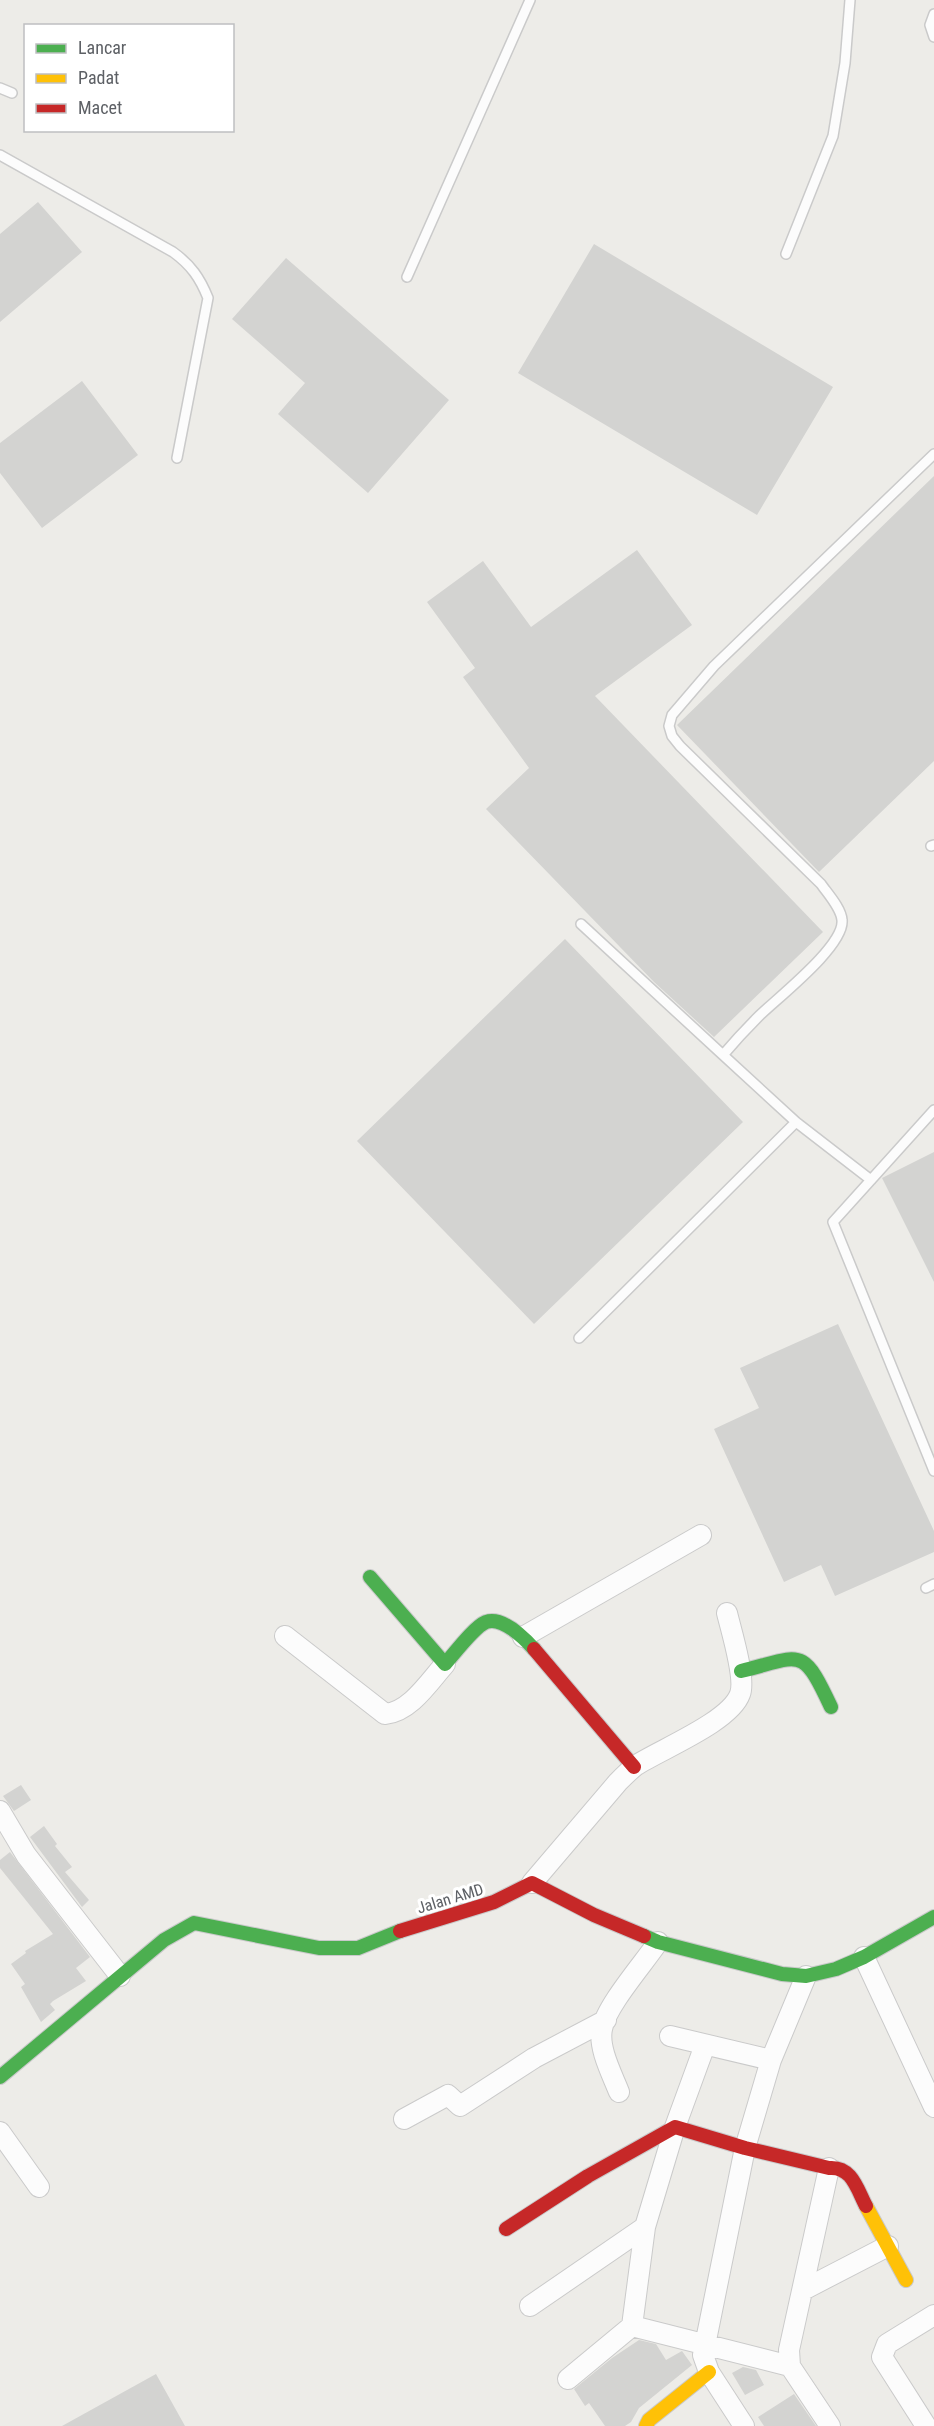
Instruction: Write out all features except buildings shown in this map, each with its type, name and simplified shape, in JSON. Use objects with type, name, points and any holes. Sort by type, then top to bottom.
[{"type":"street","points":[[523,1637],[700,1535]]},
{"type":"street","points":[[370,1577],[445,1664]]},
{"type":"street","points":[[726,1613],[741,1671],[741,1693],[732,1708],[713,1722],[634,1767],[618,1782],[532,1883],[594,1915],[658,1942],[782,1974],[806,1977],[836,1969],[864,1957],[934,1917]]},
{"type":"street","points":[[285,1636],[386,1714],[396,1713],[406,1705],[480,1626],[486,1622],[496,1621],[523,1637],[634,1767]]},
{"type":"street","points":[[741,1671],[795,1656],[808,1662],[831,1707]]},
{"type":"street","points":[[0,1811],[26,1855],[120,1976]]},
{"type":"street","name":"Jalan AMD","points":[[1,2073],[55,2033],[164,1940],[194,1923],[319,1948],[358,1948],[416,1925],[494,1902],[532,1883]]},
{"type":"street","points":[[619,2092],[603,2044],[602,2029],[610,2010],[658,1942]]},
{"type":"street","points":[[864,1957],[934,2107]]},
{"type":"street","points":[[744,2426],[709,2372],[703,2355],[704,2343],[745,2148],[771,2060],[806,1977]]},
{"type":"street","points":[[404,2119],[448,2094],[460,2106],[534,2058],[606,2020]]},
{"type":"street","points":[[670,2036],[771,2060]]},
{"type":"street","points":[[568,2379],[632,2326],[645,2227],[675,2127],[705,2045]]},
{"type":"street","points":[[506,2229],[588,2176],[675,2127],[745,2148],[829,2168],[839,2167],[848,2172],[906,2280]]},
{"type":"street","points":[[0,2132],[39,2187]]},
{"type":"street","points":[[829,2168],[789,2350],[790,2366],[830,2426]]},
{"type":"street","points":[[530,2306],[645,2227]]},
{"type":"street","points":[[803,2290],[888,2246]]},
{"type":"street","points":[[926,2426],[882,2357],[887,2344],[934,2315]]},
{"type":"street","points":[[632,2326],[790,2366]]},
{"type":"street","points":[[646,2426],[650,2420],[709,2372]]},
{"type":"lane","points":[[407,277],[530,0]]},
{"type":"lane","points":[[786,254],[833,136],[845,63],[850,0]]},
{"type":"lane","points":[[934,14],[930,25],[934,37]]},
{"type":"lane","points":[[0,88],[12,93]]},
{"type":"lane","points":[[0,155],[173,252],[189,263],[202,281],[208,298],[177,458]]},
{"type":"lane","points":[[723,1054],[757,1018],[805,974],[837,939],[842,921],[834,903],[821,884],[680,746],[672,736],[669,726],[672,716],[714,666],[934,454]]},
{"type":"lane","points":[[581,924],[796,1122],[871,1180]]},
{"type":"lane","points":[[934,1110],[833,1222],[934,1472]]},
{"type":"lane","points":[[579,1338],[796,1122]]},
{"type":"traffic: fast","points":[[370,1577],[445,1664],[470,1635],[486,1622],[499,1622],[506,1625],[534,1649]]},
{"type":"traffic: fast","points":[[741,1671],[789,1659],[798,1660],[806,1664],[813,1673],[831,1707]]},
{"type":"traffic: fast","points":[[644,1936],[658,1942],[782,1974],[806,1976],[836,1969],[864,1957],[934,1917]]},
{"type":"traffic: fast","points":[[0,2077],[164,1940],[194,1923],[319,1948],[358,1948],[400,1931]]},
{"type":"traffic: slow","points":[[866,2206],[906,2280]]},
{"type":"traffic: slow","points":[[646,2426],[649,2420],[709,2372]]},
{"type":"traffic: jam","points":[[534,1649],[634,1767]]},
{"type":"traffic: jam","points":[[400,1931],[494,1902],[532,1883],[594,1915],[644,1936]]},
{"type":"traffic: jam","points":[[506,2229],[588,2176],[675,2127],[745,2148],[837,2168],[853,2180],[866,2206]]}]
